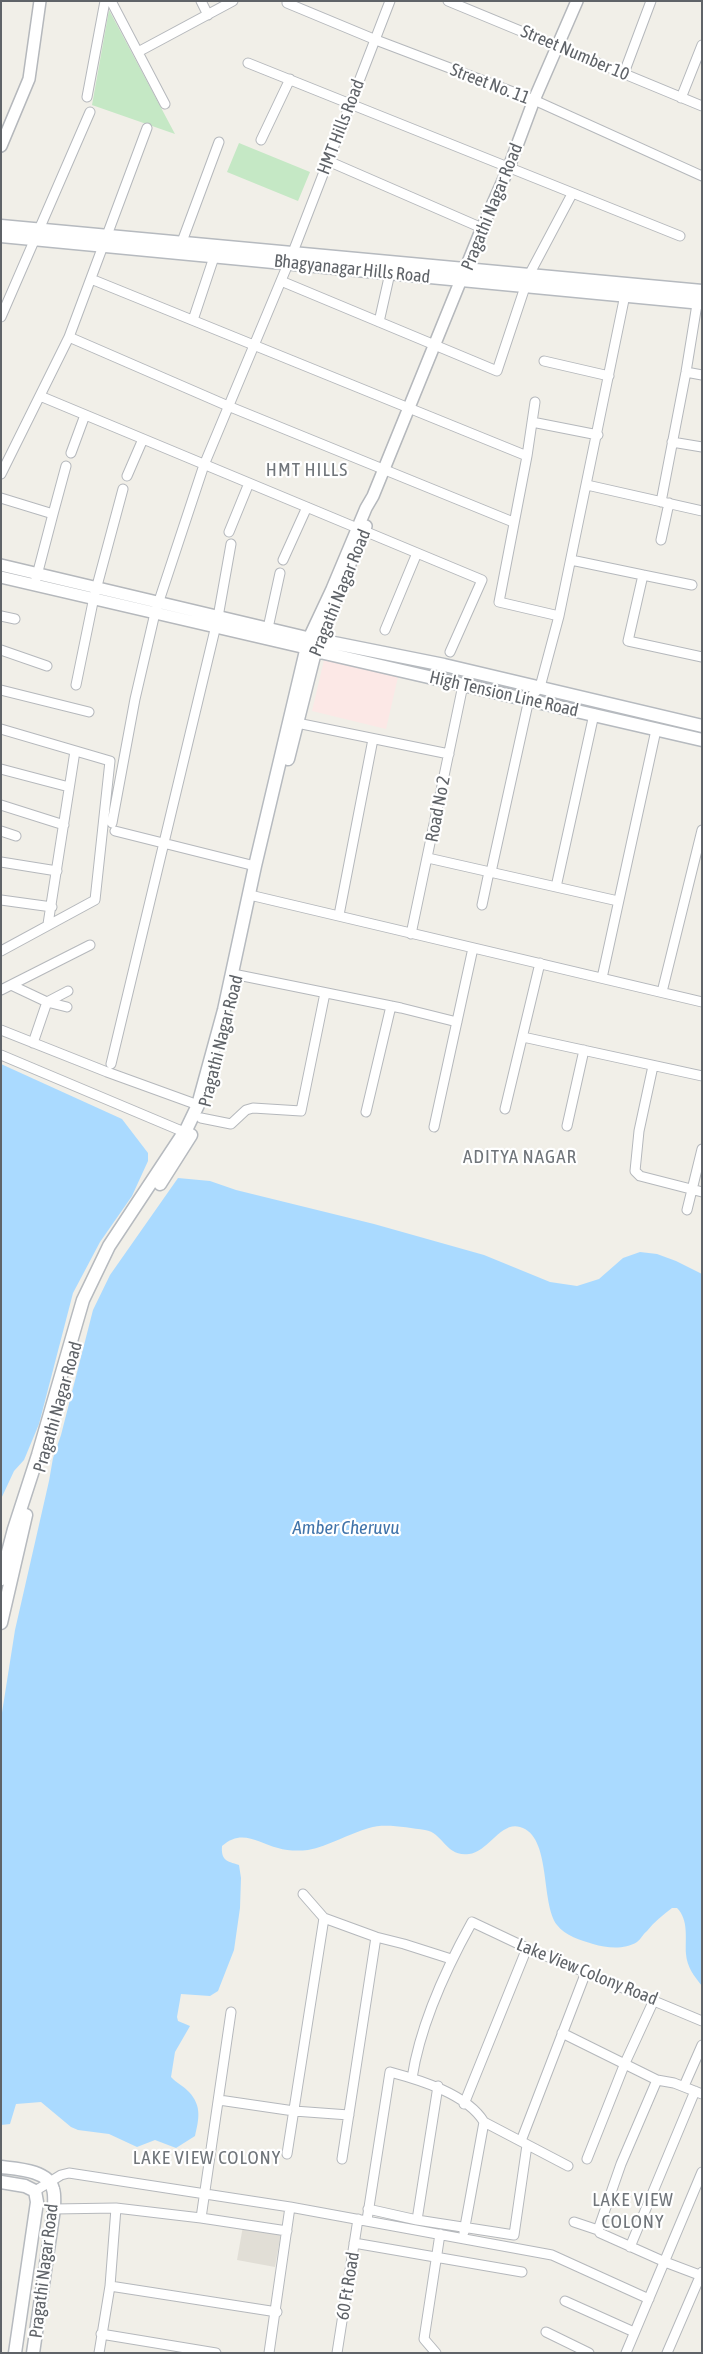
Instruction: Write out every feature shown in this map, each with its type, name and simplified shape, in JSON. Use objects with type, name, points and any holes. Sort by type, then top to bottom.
[{"type":"main road","name":"Bhagyanagar Hills Road","points":[[1,226],[37,234],[105,241],[700,297]]},
{"type":"main road","name":"Bhagyanagar Hills Road","points":[[1,236],[37,234]]},
{"type":"main road","name":"Bhagyanagar Hills Road","points":[[291,258],[390,273],[463,275]]},
{"type":"main road","name":"High Tension Line Road","points":[[312,644],[463,685],[702,740]]},
{"type":"main road","name":"High Tension Line Road","points":[[312,644],[540,687],[702,726]]},
{"type":"main road","name":"Pragathi Nagar Road","points":[[1,1623],[28,1510],[86,1309],[106,1269],[201,1118],[238,975],[254,896],[297,723],[312,644]]},
{"type":"main road","name":"Pragathi Nagar Road","points":[[222,1031],[254,866],[312,644]]},
{"type":"main road","points":[[1,1579],[82,1300],[109,1246],[184,1132],[198,1104],[222,1031]]},
{"type":"main road","name":"Pragathi Nagar Road","points":[[1,2167],[30,2171],[49,2182],[53,2189],[54,2209],[33,2353]]},
{"type":"main road","name":"Pragathi Nagar Road","points":[[1,2182],[25,2186],[36,2191],[37,2202],[15,2353]]},
{"type":"street","points":[[1,146],[29,79],[40,1]]},
{"type":"street","points":[[87,97],[105,1]]},
{"type":"street","points":[[111,1],[165,104]]},
{"type":"street","points":[[201,1],[208,15]]},
{"type":"street","points":[[138,52],[233,1]]},
{"type":"street","name":"HMT Hills Road","points":[[165,844],[114,827],[135,699],[157,608],[204,465],[291,258],[390,1]]},
{"type":"street","name":"Street Number 10","points":[[448,1],[702,106]]},
{"type":"street","name":"Pragathi Nagar Road","points":[[312,644],[332,589],[361,530],[372,513],[374,496],[408,408],[576,1]]},
{"type":"street","points":[[624,73],[651,1]]},
{"type":"street","name":"Street No. 11","points":[[287,3],[376,40],[534,100],[702,176]]},
{"type":"street","points":[[681,98],[702,45]]},
{"type":"street","points":[[248,62],[680,236]]},
{"type":"street","points":[[261,140],[290,79]]},
{"type":"street","points":[[1,317],[90,112]]},
{"type":"street","points":[[1,474],[69,336],[147,128]]},
{"type":"street","points":[[179,247],[219,142]]},
{"type":"street","points":[[328,161],[482,228]]},
{"type":"street","points":[[281,281],[497,371],[527,281],[572,194]]},
{"type":"street","points":[[193,320],[216,251]]},
{"type":"street","points":[[379,322],[390,273]]},
{"type":"street","points":[[91,279],[527,456]]},
{"type":"street","points":[[482,905],[529,699],[540,687],[559,616],[598,435],[626,290]]},
{"type":"street","points":[[661,540],[672,442],[700,297]]},
{"type":"street","points":[[69,336],[228,406],[513,522]]},
{"type":"street","points":[[544,361],[609,376]]},
{"type":"street","points":[[686,372],[702,375]]},
{"type":"street","points":[[40,396],[482,580],[450,652]]},
{"type":"street","points":[[535,402],[527,456],[499,602],[559,616]]},
{"type":"street","points":[[71,453],[85,415]]},
{"type":"street","points":[[532,422],[598,435]]},
{"type":"street","points":[[127,476],[143,439]]},
{"type":"street","points":[[672,442],[702,447]]},
{"type":"street","points":[[36,579],[66,466]]},
{"type":"street","points":[[229,532],[249,483]]},
{"type":"street","points":[[587,485],[702,511]]},
{"type":"street","points":[[76,685],[96,592],[123,489]]},
{"type":"street","points":[[1,498],[53,514]]},
{"type":"street","points":[[283,560],[307,507]]},
{"type":"street","points":[[112,1064],[216,622],[230,544]]},
{"type":"street","points":[[385,630],[417,553]]},
{"type":"street","points":[[571,560],[692,585]]},
{"type":"street","points":[[1,565],[36,579]]},
{"type":"street","points":[[268,628],[280,573]]},
{"type":"street","points":[[643,575],[628,641],[702,657]]},
{"type":"street","points":[[1,577],[36,579],[312,644]]},
{"type":"street","points":[[1,616],[15,619]]},
{"type":"street","points":[[216,622],[268,628],[312,644]]},
{"type":"street","points":[[1,650],[47,666]]},
{"type":"street","name":"Road No 2","points":[[412,934],[463,685]]},
{"type":"street","points":[[1,690],[89,712]]},
{"type":"street","points":[[556,887],[594,714]]},
{"type":"street","points":[[297,723],[449,754]]},
{"type":"street","points":[[1,729],[110,761],[95,900],[1,951]]},
{"type":"street","points":[[602,978],[656,730]]},
{"type":"street","points":[[339,915],[373,739]]},
{"type":"street","points":[[48,924],[75,751]]},
{"type":"street","points":[[1,769],[69,787]]},
{"type":"street","points":[[1,805],[64,825]]},
{"type":"street","points":[[662,992],[702,830]]},
{"type":"street","points":[[1,832],[16,836]]},
{"type":"street","points":[[165,844],[254,866]]},
{"type":"street","points":[[428,858],[618,901]]},
{"type":"street","points":[[1,862],[57,870]]},
{"type":"street","points":[[254,896],[702,1002]]},
{"type":"street","points":[[1,900],[52,907]]},
{"type":"street","points":[[1,990],[90,945]]},
{"type":"street","points":[[434,1127],[473,948]]},
{"type":"street","points":[[505,1109],[540,964]]},
{"type":"street","points":[[238,975],[391,1006],[457,1022]]},
{"type":"street","points":[[11,986],[48,1002],[67,1007]]},
{"type":"street","points":[[33,1044],[48,1002],[68,992]]},
{"type":"street","points":[[201,1118],[231,1124],[246,1110],[253,1108],[300,1111],[325,993]]},
{"type":"street","points":[[366,1112],[391,1006]]},
{"type":"street","points":[[1,1030],[33,1044],[198,1104]]},
{"type":"street","points":[[523,1037],[702,1076]]},
{"type":"street","points":[[567,1126],[584,1050]]},
{"type":"street","points":[[1,1055],[184,1132]]},
{"type":"street","points":[[653,1066],[638,1131],[635,1171],[638,1175],[697,1191]]},
{"type":"street","points":[[686,1210],[697,1191],[702,1149]]},
{"type":"street","points":[[304,1894],[324,1918],[376,1938],[404,1944],[451,1959],[415,2056],[412,2078],[438,2086],[479,2114],[484,2122],[568,2166]]},
{"type":"street","points":[[286,2154],[324,1918]]},
{"type":"street","name":"Lake View Colony Road","points":[[451,1959],[472,1922],[527,1948],[702,2021]]},
{"type":"street","points":[[342,2159],[376,1938]]},
{"type":"street","points":[[464,2104],[527,1948]]},
{"type":"street","points":[[368,2210],[417,2220],[514,2235],[524,2143],[586,1972]]},
{"type":"street","points":[[587,2159],[625,2063],[654,2000]]},
{"type":"street","points":[[201,2218],[220,2100],[231,2012]]},
{"type":"street","points":[[562,2034],[657,2080],[674,2083],[698,2092],[630,2247]]},
{"type":"street","points":[[684,2086],[702,2046]]},
{"type":"street","name":"60 Ft Road","points":[[337,2353],[354,2243],[368,2210],[390,2072],[412,2078]]},
{"type":"street","points":[[598,2230],[621,2164],[657,2080]]},
{"type":"street","points":[[417,2220],[438,2086]]},
{"type":"street","points":[[220,2100],[294,2111],[349,2115]]},
{"type":"street","points":[[463,2238],[484,2122]]},
{"type":"street","points":[[626,2353],[702,2172]]},
{"type":"street","points":[[36,2191],[62,2174],[70,2173],[204,2192],[290,2207],[552,2256],[649,2299]]},
{"type":"street","points":[[269,2353],[277,2312],[290,2207]]},
{"type":"street","points":[[98,2353],[110,2286],[116,2208]]},
{"type":"street","points":[[54,2209],[116,2208],[287,2231]]},
{"type":"street","points":[[574,2222],[598,2230],[600,2233],[665,2262],[701,2275],[668,2353]]},
{"type":"street","points":[[436,2353],[424,2339],[440,2234]]},
{"type":"street","points":[[354,2243],[522,2272]]},
{"type":"street","points":[[110,2286],[277,2312]]},
{"type":"street","points":[[565,2300],[634,2332]]},
{"type":"street","points":[[546,2332],[589,2353]]},
{"type":"street","points":[[101,2334],[216,2353]]},
{"type":"shaded area","points":[[324,660],[398,677],[386,729],[312,711]]},
{"type":"shaded area","points":[[243,2226],[281,2233],[275,2267],[237,2260]]},
{"type":"green space","points":[[109,10],[175,134],[92,105]]},
{"type":"green space","points":[[239,143],[310,172],[298,201],[227,172]]},
{"type":"water","points":[[1,1064],[122,1119],[148,1153],[148,1161],[132,1196],[100,1242],[73,1293],[39,1424],[24,1460],[14,1471],[1,1499]]},
{"type":"water","name":"Amber Cheruvu","points":[[178,1178],[210,1181],[236,1190],[374,1224],[484,1255],[550,1282],[577,1286],[599,1279],[623,1258],[640,1252],[657,1254],[702,1274],[702,1986],[689,1967],[686,1954],[685,1924],[677,1908],[672,1908],[637,1942],[627,1946],[610,1947],[593,1944],[560,1929],[552,1915],[537,1843],[530,1833],[520,1827],[513,1826],[507,1828],[482,1848],[469,1854],[455,1852],[437,1835],[431,1832],[397,1826],[369,1828],[323,1846],[304,1850],[285,1850],[250,1838],[236,1838],[222,1846],[222,1854],[225,1859],[239,1865],[241,1878],[240,1908],[234,1950],[218,1991],[210,1996],[181,1994],[178,2021],[190,2026],[175,2052],[171,2077],[193,2097],[198,2108],[198,2118],[195,2136],[176,2148],[155,2140],[137,2147],[109,2134],[78,2130],[71,2127],[41,2102],[16,2104],[10,2124],[1,2125],[1,1719],[15,1630],[53,1458],[61,1435],[93,1310],[110,1275]]},
{"type":"district","name":"HMT HILLS","points":[[307,470]]},
{"type":"district","name":"ADITYA NAGAR","points":[[520,1157]]},
{"type":"district","name":"LAKE VIEW COLONY","points":[[207,2158]]},
{"type":"district","name":"LAKE VIEW COLONY","points":[[633,2211]]}]
